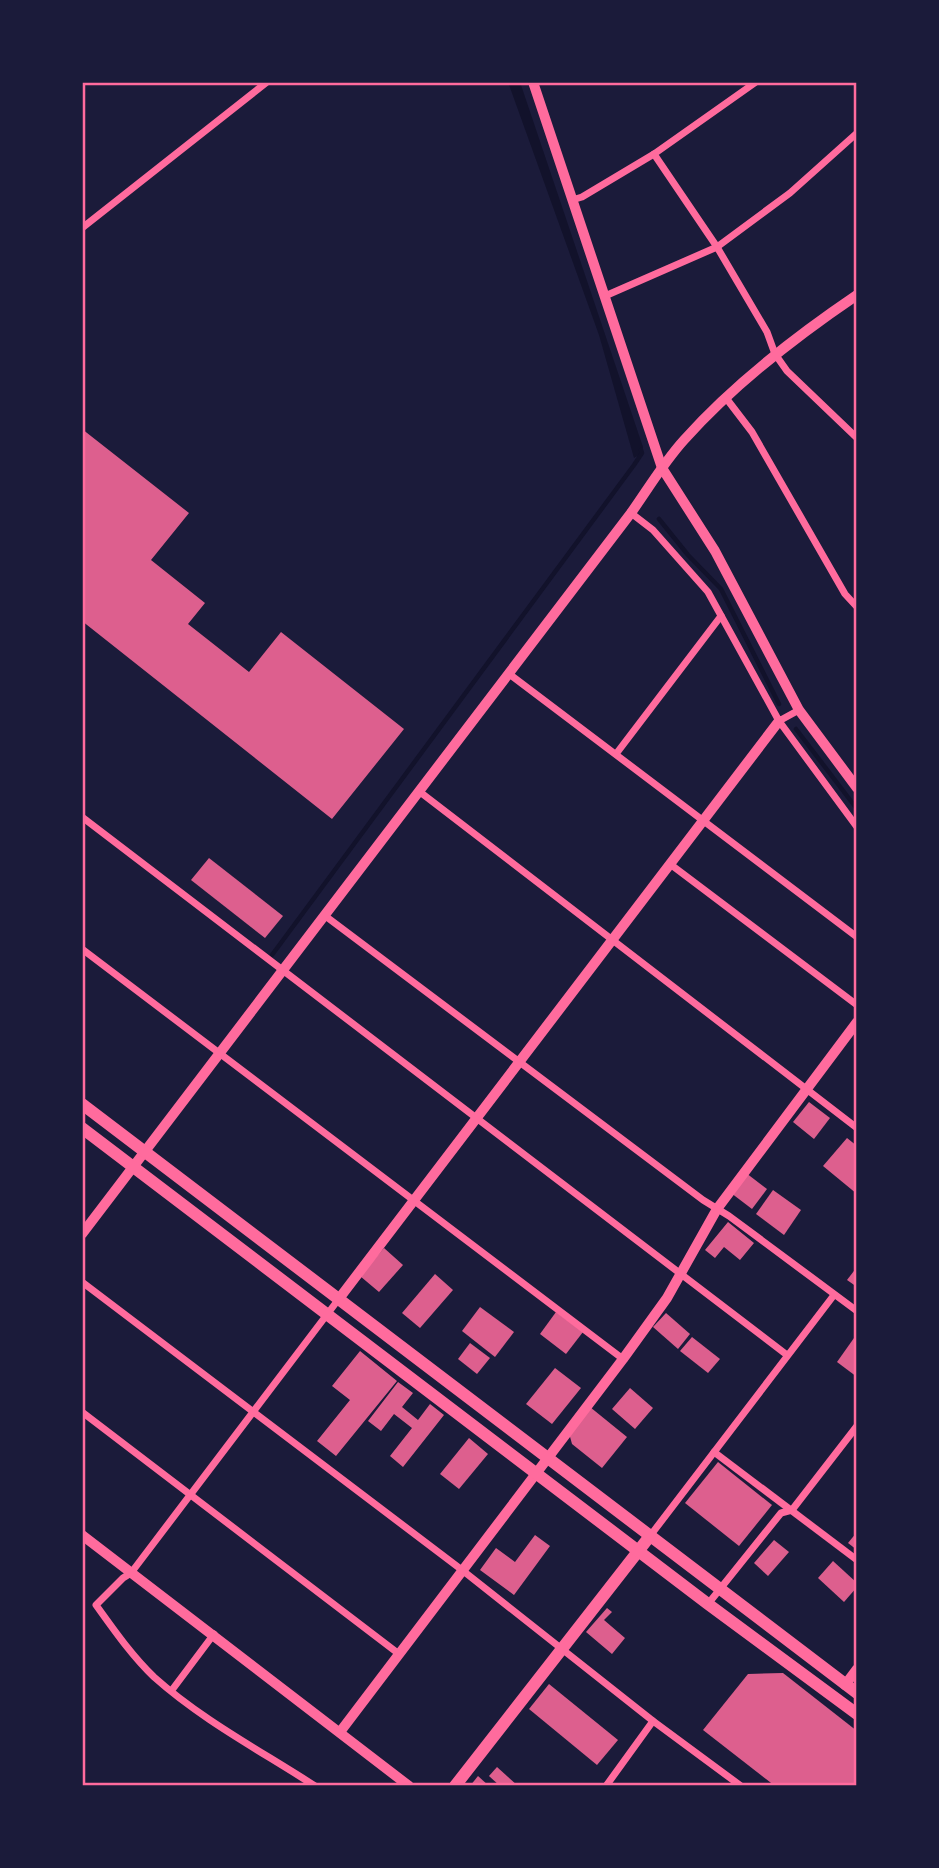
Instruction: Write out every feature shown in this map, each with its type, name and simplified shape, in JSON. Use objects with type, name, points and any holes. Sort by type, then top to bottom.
[{"type":"main road","points":[[82,1104],[857,1693]]},
{"type":"main road","points":[[82,1128],[708,1604],[857,1714]]},
{"type":"main road","points":[[455,1786],[650,1536]]},
{"type":"street","points":[[82,228],[267,82]]},
{"type":"street","points":[[533,82],[662,468],[715,551],[799,710],[855,783]]},
{"type":"street","points":[[572,200],[582,197],[654,154],[755,82]]},
{"type":"street","points":[[605,296],[718,247],[790,193],[857,133]]},
{"type":"street","points":[[654,154],[718,247],[767,332],[775,354],[787,371],[857,438]]},
{"type":"street","points":[[82,1234],[420,792],[684,440],[775,354],[857,295]]},
{"type":"street","points":[[726,398],[752,432],[845,594],[857,607]]},
{"type":"street","points":[[631,513],[653,530],[708,592],[779,721],[857,827]]},
{"type":"street","points":[[615,754],[721,616]]},
{"type":"street","points":[[509,673],[857,937]]},
{"type":"street","points":[[315,1786],[231,1734],[154,1676],[118,1637],[96,1605],[131,1573],[779,721],[799,710]]},
{"type":"street","points":[[420,792],[857,1128]]},
{"type":"street","points":[[82,817],[787,1355]]},
{"type":"street","points":[[670,864],[857,1005]]},
{"type":"street","points":[[324,915],[857,1311]]},
{"type":"street","points":[[82,949],[623,1359]]},
{"type":"street","points":[[340,1732],[623,1359],[667,1298],[717,1209],[857,1023]]},
{"type":"street","points":[[82,1282],[741,1786]]},
{"type":"street","points":[[650,1536],[834,1295]]},
{"type":"street","points":[[82,1412],[399,1654]]},
{"type":"street","points":[[708,1604],[781,1513],[792,1510],[857,1426]]},
{"type":"street","points":[[714,1452],[857,1560]]},
{"type":"street","points":[[82,1535],[409,1786]]},
{"type":"street","points":[[172,1690],[214,1634]]},
{"type":"street","points":[[836,1698],[857,1669]]},
{"type":"street","points":[[606,1786],[653,1721]]},
{"type":"shaded area","points":[[508,82],[520,82],[643,447],[642,453],[634,458],[599,335]]},
{"type":"building","points":[[82,429],[189,513],[151,560],[205,603],[188,624],[249,672],[281,632],[404,729],[332,819],[82,621]]},
{"type":"building","points":[[209,858],[283,916],[265,938],[191,880]]},
{"type":"building","points":[[809,1102],[830,1118],[814,1139],[793,1122]]},
{"type":"building","points":[[847,1138],[857,1146],[857,1194],[823,1166]]},
{"type":"building","points":[[746,1173],[767,1189],[752,1209],[731,1193]]},
{"type":"building","points":[[773,1190],[801,1210],[784,1235],[756,1214]]},
{"type":"building","points":[[728,1222],[754,1243],[740,1260],[724,1247],[715,1258],[705,1250]]},
{"type":"building","points":[[384,1248],[403,1265],[379,1292],[360,1276]]},
{"type":"building","points":[[857,1267],[857,1287],[847,1280]]},
{"type":"building","points":[[435,1274],[453,1290],[420,1328],[402,1313]]},
{"type":"building","points":[[480,1307],[514,1332],[495,1357],[462,1331]]},
{"type":"building","points":[[556,1312],[583,1332],[566,1354],[540,1334]]},
{"type":"building","points":[[666,1313],[690,1334],[678,1349],[653,1327]]},
{"type":"building","points":[[692,1337],[720,1359],[708,1373],[680,1351]]},
{"type":"building","points":[[854,1338],[857,1340],[857,1377],[837,1362]]},
{"type":"building","points":[[470,1343],[490,1358],[477,1374],[458,1359]]},
{"type":"building","points":[[360,1351],[397,1381],[336,1456],[317,1441],[350,1400],[332,1386]]},
{"type":"building","points":[[555,1368],[581,1388],[552,1424],[526,1404]]},
{"type":"building","points":[[398,1382],[413,1393],[402,1407],[418,1420],[430,1404],[444,1415],[403,1467],[390,1456],[412,1428],[394,1414],[381,1431],[368,1421]]},
{"type":"building","points":[[630,1388],[653,1408],[635,1429],[612,1409]]},
{"type":"building","points":[[590,1407],[627,1437],[602,1468],[572,1444],[569,1433]]},
{"type":"building","points":[[469,1438],[488,1454],[459,1489],[440,1474]]},
{"type":"building","points":[[718,1462],[772,1505],[739,1546],[685,1503]]},
{"type":"building","points":[[857,1532],[857,1550],[848,1543]]},
{"type":"building","points":[[535,1535],[550,1546],[514,1595],[480,1570],[496,1548],[515,1562]]},
{"type":"building","points":[[774,1540],[789,1552],[768,1576],[754,1563]]},
{"type":"building","points":[[833,1561],[857,1583],[857,1587],[844,1602],[818,1578]]},
{"type":"building","points":[[607,1608],[612,1612],[604,1620],[625,1638],[612,1654],[586,1632]]},
{"type":"building","points":[[783,1673],[857,1731],[857,1786],[775,1786],[703,1730],[748,1674]]},
{"type":"building","points":[[549,1684],[618,1740],[597,1765],[529,1709]]},
{"type":"building","points":[[497,1767],[518,1786],[500,1786],[489,1776]]},
{"type":"building","points":[[478,1776],[489,1786],[470,1786]]},
{"type":"waterway","points":[[272,955],[634,465],[642,453],[641,450]]},
{"type":"waterway","points":[[659,519],[688,555],[721,589],[779,704]]},
{"type":"waterway","points":[[796,729],[857,809]]}]
